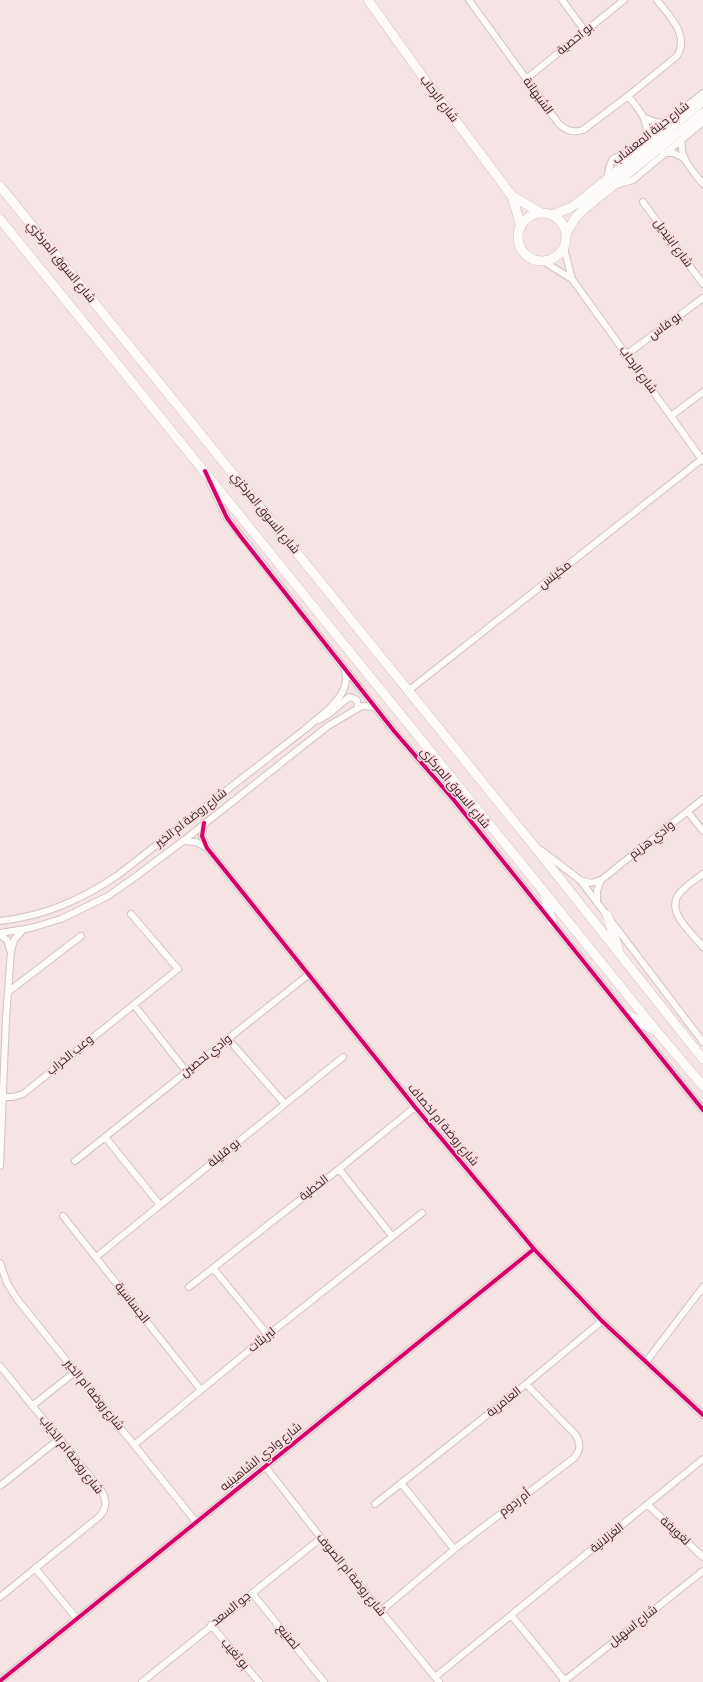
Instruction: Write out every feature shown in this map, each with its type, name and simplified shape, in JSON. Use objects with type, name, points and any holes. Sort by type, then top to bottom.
[{"type":"main road","name":"شارع الرحاب","points":[[368,0],[423,77],[512,196],[521,227]]},
{"type":"main road","name":"شارع حينة المعشاب","points":[[552,215],[570,208],[703,101]]},
{"type":"main road","name":"شارع حينة المعشاب","points":[[566,233],[576,217],[584,209],[703,113]]},
{"type":"main road","name":"شارع السوق المركزي","points":[[0,186],[530,841],[702,1058]]},
{"type":"main road","name":"شارع الرحاب","points":[[512,196],[541,213]]},
{"type":"main road","points":[[541,213],[552,215],[561,222],[566,233],[564,248],[555,258],[543,261],[535,260],[527,256],[522,250],[518,234],[521,227],[529,217],[541,213]]},
{"type":"main road","name":"شارع السوق المركزي","points":[[0,219],[659,1034],[703,1086]]},
{"type":"main road","points":[[545,893],[552,922]]},
{"type":"main road","points":[[607,915],[620,953]]},
{"type":"main road","points":[[627,1014],[659,1034]]},
{"type":"street","name":"الشبهانة","points":[[469,0],[559,124],[564,129],[570,131],[583,130],[677,56],[681,49],[682,42],[678,29],[657,0]]},
{"type":"street","points":[[562,0],[585,31]]},
{"type":"street","name":"بو احصية","points":[[526,79],[624,0]]},
{"type":"street","name":"شارع حينة المعشاب","points":[[607,178],[613,159],[630,151],[703,93]]},
{"type":"street","points":[[628,96],[645,118],[648,128],[646,138]]},
{"type":"street","points":[[645,118],[655,122],[666,123]]},
{"type":"street","name":"شارع حينة المعشاب","points":[[614,185],[633,180],[703,122]]},
{"type":"street","points":[[682,138],[681,148],[683,158]]},
{"type":"street","points":[[664,153],[674,153],[683,158],[703,184]]},
{"type":"street","name":"شارع ابنيديل","points":[[643,202],[703,284]]},
{"type":"street","name":"شارع الرحاب","points":[[564,248],[572,280]]},
{"type":"street","name":"شارع الرحاب","points":[[543,261],[572,280],[672,416],[702,460]]},
{"type":"street","name":"بو فاس","points":[[627,354],[703,298]]},
{"type":"street","points":[[672,416],[703,392]]},
{"type":"street","name":"مكينس","points":[[408,691],[702,460]]},
{"type":"street","name":"شارع السوق المركزي","points":[[205,471],[226,518],[374,707],[453,799],[703,1110]]},
{"type":"street","name":"شارع روضة ام الخير","points":[[0,921],[24,918],[53,910],[107,883],[130,867],[314,721],[333,704],[342,693],[346,682],[345,669]]},
{"type":"street","points":[[314,721],[329,714],[349,698],[357,700],[358,708]]},
{"type":"street","name":"شارع روضة ام الخير","points":[[0,934],[23,930],[60,919],[93,904],[123,886],[183,841],[318,733],[358,708],[365,706],[374,707]]},
{"type":"street","name":"وادي هزيم","points":[[601,880],[703,800]]},
{"type":"street","points":[[688,812],[703,831]]},
{"type":"street","name":"شارع روضة ام لخصاف","points":[[204,823],[202,836],[207,848],[415,1107],[534,1249],[602,1321],[703,1415]]},
{"type":"street","points":[[183,841],[196,842],[207,848]]},
{"type":"street","name":"شارع السوق المركزي","points":[[530,841],[580,880],[703,1042]]},
{"type":"street","points":[[703,874],[678,895],[675,902],[675,909],[678,917],[703,947]]},
{"type":"street","points":[[580,880],[591,883],[601,880]]},
{"type":"street","points":[[597,902],[597,891],[601,880]]},
{"type":"street","name":"وعب الخراب","points":[[3,1097],[13,1097],[23,1094],[178,969],[131,914]]},
{"type":"street","points":[[0,1166],[11,952],[14,940],[23,930]]},
{"type":"street","name":"شارع روضة ام الخير","points":[[0,934],[7,940],[11,952]]},
{"type":"street","points":[[8,992],[82,936]]},
{"type":"street","name":"وادي لحصين","points":[[75,1161],[106,1138],[186,1071],[308,975]]},
{"type":"street","points":[[134,1005],[186,1071]]},
{"type":"street","points":[[228,1039],[285,1104]]},
{"type":"street","name":"بو قليلة","points":[[96,1257],[343,1057]]},
{"type":"street","name":"الخطية","points":[[189,1287],[415,1107]]},
{"type":"street","points":[[106,1138],[160,1205]]},
{"type":"street","points":[[339,1169],[392,1236]]},
{"type":"street","name":"لبريثات","points":[[134,1445],[268,1335],[422,1213]]},
{"type":"street","name":"الجساسية","points":[[62,1216],[201,1390]]},
{"type":"street","name":"شارع وادي الشاهينيه","points":[[0,1680],[534,1249]]},
{"type":"street","name":"شارع روضة ام الخير","points":[[0,1263],[7,1283],[18,1299],[196,1522]]},
{"type":"street","points":[[213,1268],[268,1335]]},
{"type":"street","points":[[646,1362],[703,1287]]},
{"type":"street","name":"العامرية","points":[[375,1504],[526,1384],[602,1321]]},
{"type":"street","name":"شارع روضة ام الذياب","points":[[0,1366],[100,1490],[105,1497],[106,1504],[100,1516],[0,1597]]},
{"type":"street","name":"شارع روضة ام الذياب","points":[[32,1406],[75,1372]]},
{"type":"street","points":[[0,1378],[6,1373]]},
{"type":"street","name":"أم ردوم","points":[[381,1611],[456,1548],[579,1453],[580,1440],[526,1384]]},
{"type":"street","points":[[0,1486],[59,1439]]},
{"type":"street","name":"الغزلانية","points":[[437,1680],[511,1615],[703,1459]]},
{"type":"street","name":"شارع روضة ام الصوف","points":[[265,1466],[321,1538],[437,1680]]},
{"type":"street","points":[[403,1482],[456,1548]]},
{"type":"street","name":"لغويفة","points":[[648,1505],[703,1557]]},
{"type":"street","name":"جو السعد","points":[[146,1681],[212,1625],[321,1538]]},
{"type":"street","points":[[35,1568],[77,1619]]},
{"type":"street","name":"شارع اسهيل","points":[[564,1682],[703,1571]]},
{"type":"street","name":"لصنيع","points":[[252,1593],[324,1682]]},
{"type":"street","points":[[511,1615],[564,1682]]},
{"type":"street","name":"بو ثغيب","points":[[212,1625],[260,1682]]},
{"type":"cycle path","points":[[205,471],[227,518],[241,537],[394,731],[453,799],[703,1110]]},
{"type":"cycle path","points":[[204,823],[202,836],[207,848],[415,1107],[534,1249],[602,1321],[703,1415]]},
{"type":"cycle path","points":[[0,1681],[534,1249]]}]
